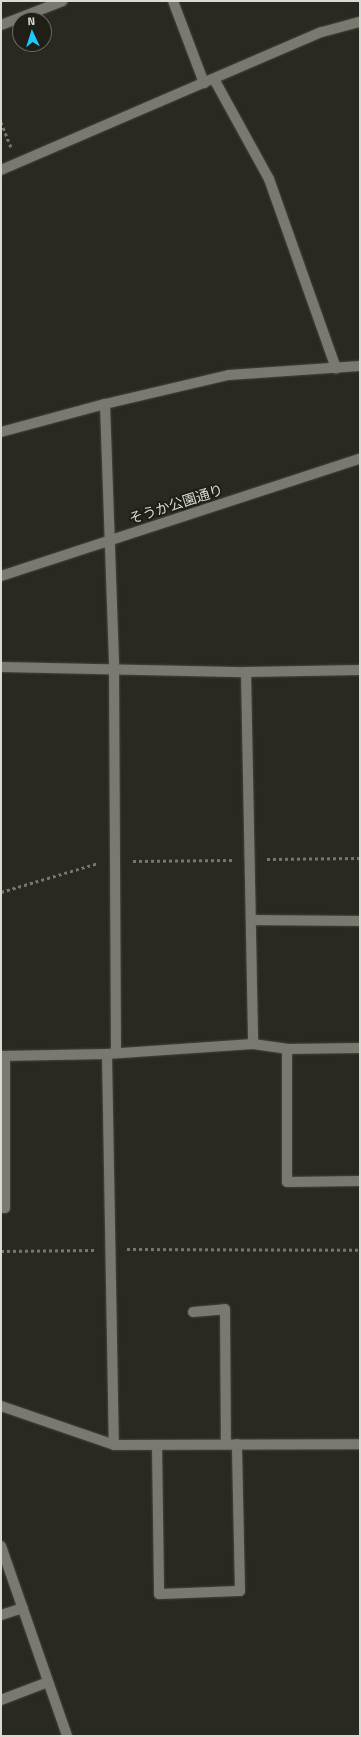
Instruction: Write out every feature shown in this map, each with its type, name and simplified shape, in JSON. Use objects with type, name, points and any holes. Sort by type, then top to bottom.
[{"type":"street","points":[[1,25],[63,1]]},
{"type":"street","points":[[173,1],[204,83]]},
{"type":"street","points":[[1,170],[322,32],[360,22]]},
{"type":"street","points":[[214,79],[269,179],[336,368]]},
{"type":"street","points":[[1,432],[105,404],[229,374],[360,366]]},
{"type":"street","points":[[105,404],[108,541],[114,668],[111,1249],[114,1445]]},
{"type":"street","name":"そうか公園通り","points":[[1,576],[360,459]]},
{"type":"street","points":[[1,667],[114,668],[246,672],[360,670]]},
{"type":"street","points":[[246,672],[253,1044]]},
{"type":"street","points":[[250,920],[360,921]]},
{"type":"street","points":[[1,1208],[5,1208],[3,1056],[112,1053],[253,1044],[287,1049],[360,1048]]},
{"type":"street","points":[[287,1049],[287,1182],[360,1181]]},
{"type":"street","points":[[193,1312],[225,1309],[226,1444]]},
{"type":"street","points":[[1,1406],[114,1445],[360,1444]]},
{"type":"street","points":[[157,1445],[159,1594],[240,1591],[237,1444]]},
{"type":"street","points":[[1,1546],[67,1736]]},
{"type":"street","points":[[1,1615],[23,1608]]},
{"type":"street","points":[[1,1700],[48,1682]]},
{"type":"path","points":[[1,122],[17,163]]},
{"type":"path","points":[[1,892],[102,862],[360,858]]},
{"type":"path","points":[[1,1251],[111,1249],[360,1250]]}]
